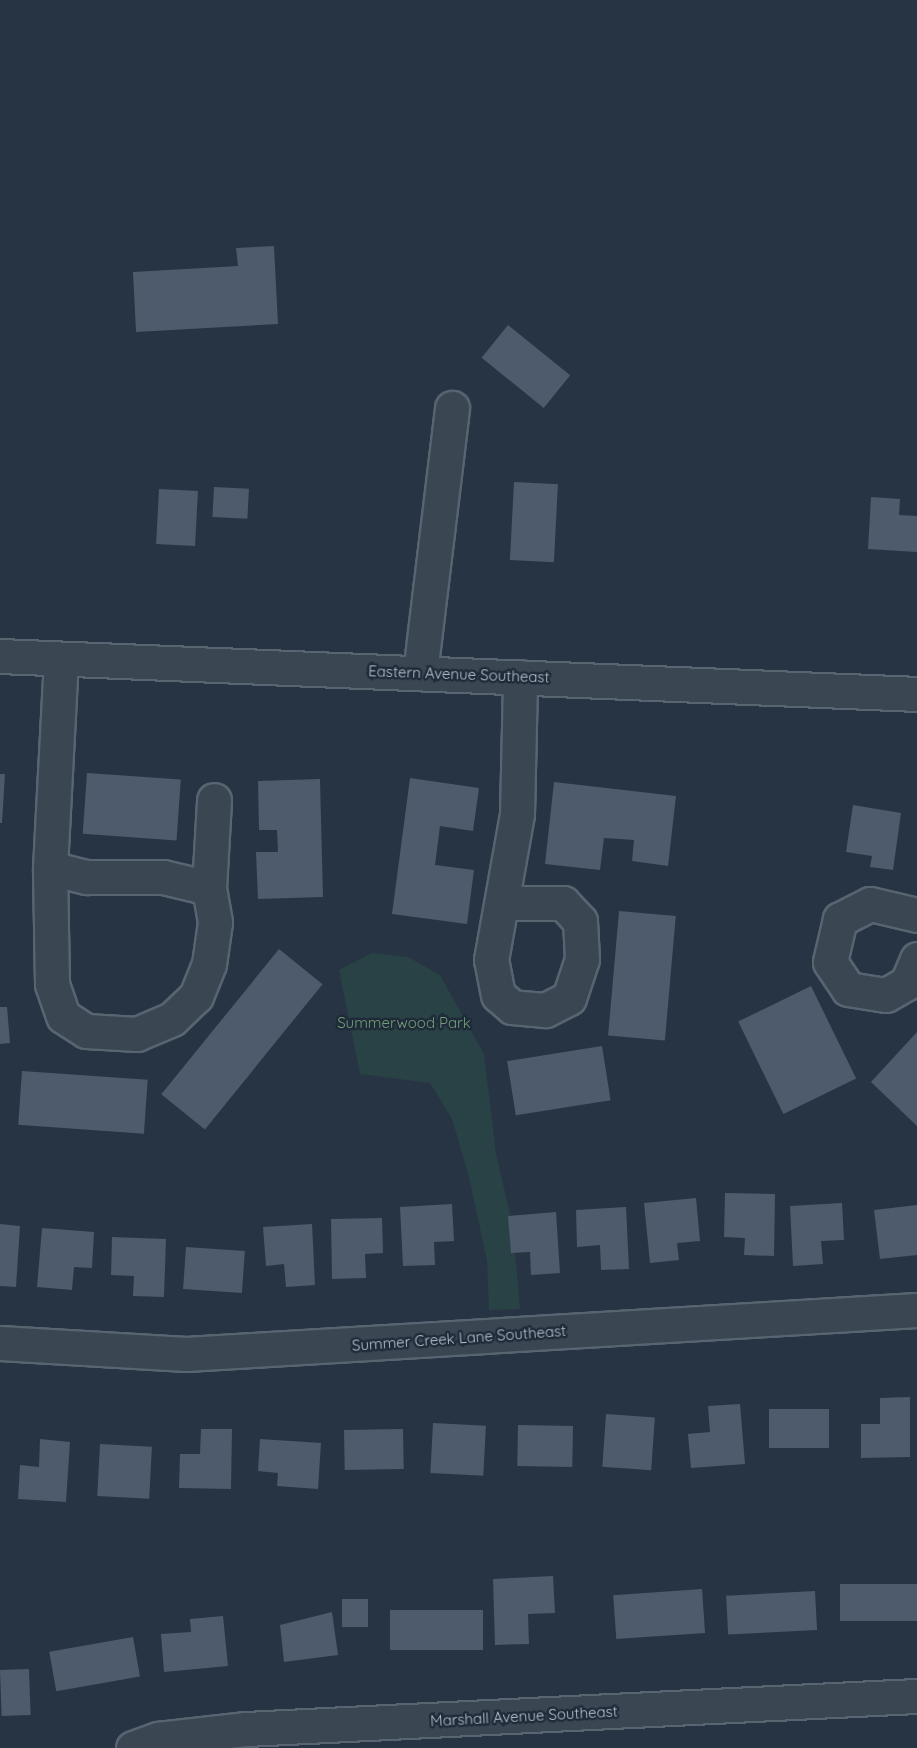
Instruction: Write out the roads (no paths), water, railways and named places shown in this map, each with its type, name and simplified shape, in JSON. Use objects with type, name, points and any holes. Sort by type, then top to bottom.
[{"type":"street","points":[[420,673],[452,408]]},
{"type":"street","name":"Eastern Avenue Southeast","points":[[0,656],[917,694]]},
{"type":"street","points":[[61,659],[50,868],[52,984],[63,1016],[86,1031],[137,1034],[172,1019],[196,996],[209,964],[215,922],[209,888],[214,800]]},
{"type":"street","points":[[504,903],[517,814],[520,677]]},
{"type":"street","points":[[50,868],[87,877],[163,877],[209,888]]},
{"type":"street","points":[[917,915],[870,904],[840,919],[830,962],[848,989],[886,995],[907,983],[917,959]]},
{"type":"street","name":"Summer Creek Lane Southeast","points":[[0,1343],[186,1354],[917,1310]]},
{"type":"street","name":"Marshall Avenue Southeast","points":[[133,1748],[158,1739],[246,1729],[917,1696]]},
{"type":"park label","name":"Summerwood Park","points":[[404,1023]]}]
